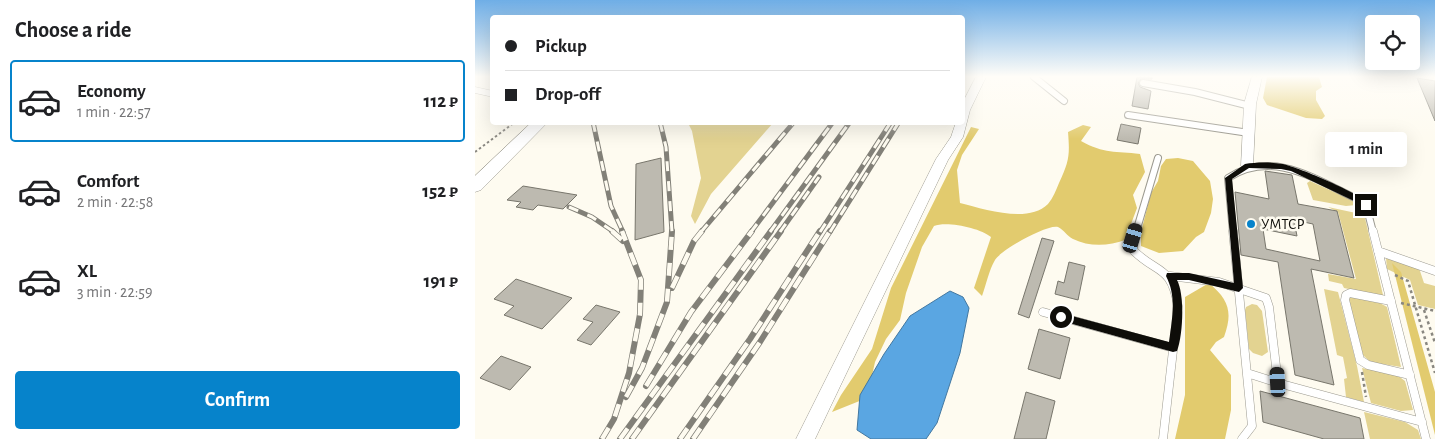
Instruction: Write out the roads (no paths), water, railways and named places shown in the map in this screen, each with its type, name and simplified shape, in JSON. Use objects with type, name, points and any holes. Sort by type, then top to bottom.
[{"type":"street","points":[[1247,166],[1252,97]]},
{"type":"street","points":[[476,184],[538,125]]},
{"type":"street","points":[[805,439],[942,159],[957,137],[961,125]]},
{"type":"lane","points":[[1060,97],[1064,101]]},
{"type":"lane","points":[[1217,97],[1250,106]]},
{"type":"lane","points":[[1128,115],[1249,133]]},
{"type":"lane","points":[[1158,158],[1131,248],[1139,260],[1170,276],[1189,277],[1239,288],[1266,298],[1269,308],[1278,382]]},
{"type":"lane","points":[[1242,439],[1251,426],[1228,178],[1247,166],[1281,166],[1293,169],[1366,205],[1426,439]]},
{"type":"lane","points":[[1378,251],[1435,271]]},
{"type":"lane","points":[[1163,439],[1178,306],[1176,287],[1170,276]]},
{"type":"lane","points":[[1391,301],[1350,293],[1346,295],[1345,300],[1360,360],[1368,365],[1410,376]]},
{"type":"lane","points":[[1043,312],[1173,348]]},
{"type":"lane","points":[[1247,373],[1422,422]]},
{"type":"water","points":[[950,291],[963,297],[969,308],[960,353],[937,423],[926,439],[871,439],[857,430],[860,395],[884,354],[910,316]]},
{"type":"railway","points":[[594,125],[611,206],[623,232]]},
{"type":"railway","points":[[661,125],[666,147],[672,232]]},
{"type":"railway","points":[[701,232],[791,125]]},
{"type":"railway","points":[[751,232],[831,125]]},
{"type":"railway","points":[[770,232],[848,125]]},
{"type":"railway","points":[[820,232],[889,125]]},
{"type":"railway","points":[[830,232],[897,125]]},
{"type":"railway","points":[[780,232],[819,177]]},
{"type":"railway","points":[[569,207],[592,217],[614,232]]},
{"type":"railway","points":[[612,231],[623,241]]},
{"type":"railway","points":[[602,439],[614,419],[629,373],[640,314],[641,280],[622,231]]},
{"type":"railway","points":[[672,288],[694,241],[702,231]]},
{"type":"railway","points":[[646,386],[691,312],[752,231]]},
{"type":"railway","points":[[620,439],[771,231]]},
{"type":"railway","points":[[632,439],[781,231]]},
{"type":"railway","points":[[680,439],[750,339],[820,231]]},
{"type":"railway","points":[[693,439],[760,342],[830,231]]},
{"type":"railway","points":[[626,397],[642,368],[667,302],[672,232]]},
{"type":"place","name":"УМТСР","points":[[1251,224]]}]
